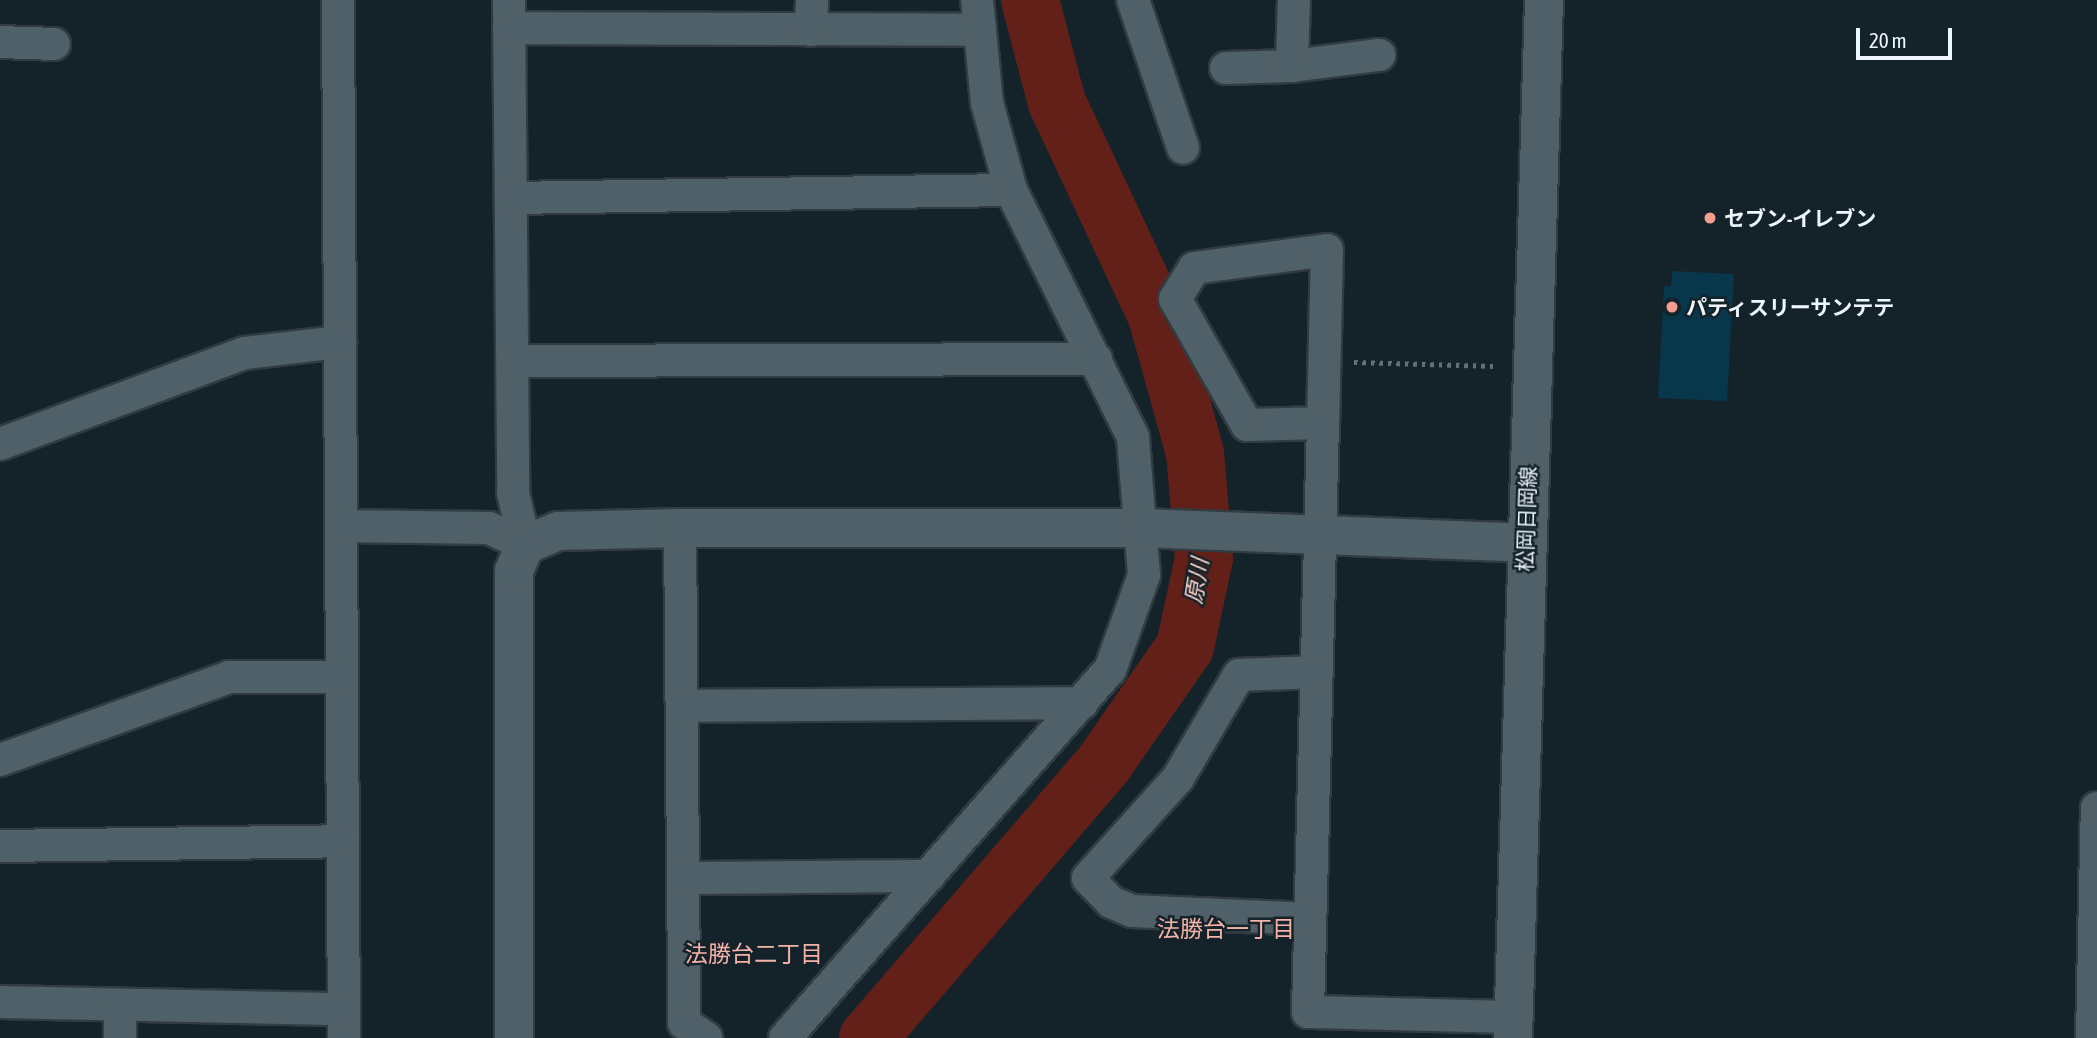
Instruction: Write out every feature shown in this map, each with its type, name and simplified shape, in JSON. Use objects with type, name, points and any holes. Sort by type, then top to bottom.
[{"type":"street","points":[[0,1002],[120,1005],[344,1023],[338,0]]},
{"type":"street","points":[[1133,0],[1183,148]]},
{"type":"street","points":[[1292,66],[1294,0]]},
{"type":"street","name":"松岡日岡線","points":[[1513,1028],[1525,542],[1544,0]]},
{"type":"street","points":[[514,1038],[514,571],[525,545],[513,493],[515,361],[509,14],[978,15],[987,103],[1011,190],[1133,437],[1159,529],[1131,625],[1110,670],[785,1038]]},
{"type":"street","points":[[0,42],[54,44]]},
{"type":"street","points":[[1226,68],[1292,66],[1379,55]]},
{"type":"street","points":[[512,198],[1011,190]]},
{"type":"street","points":[[1323,423],[1247,425],[1175,299],[1194,268],[1327,250],[1323,423],[1316,672],[1308,1012],[1513,1028]]},
{"type":"street","points":[[0,444],[245,353],[340,342]]},
{"type":"street","points":[[515,361],[1096,359]]},
{"type":"street","points":[[341,526],[489,528],[525,545],[558,531],[680,528],[1159,529],[1320,538],[1525,542]]},
{"type":"street","points":[[680,528],[684,1023],[706,1038]]},
{"type":"street","points":[[1310,919],[1132,911],[1111,902],[1088,878],[1178,778],[1238,675],[1316,672]]},
{"type":"street","points":[[0,760],[229,677],[342,677]]},
{"type":"street","points":[[682,706],[1083,702]]},
{"type":"street","points":[[2092,1038],[2097,808]]},
{"type":"street","points":[[0,846],[343,841]]},
{"type":"street","points":[[683,878],[929,877]]},
{"type":"street","points":[[120,1005],[120,1038]]},
{"type":"path","points":[[1382,362],[1496,366]]},
{"type":"building","points":[[1672,271],[1734,274],[1727,401],[1658,398],[1664,286],[1671,286]]},
{"type":"waterway","name":"原川","points":[[868,1038],[1105,762],[1185,647],[1204,558],[1195,453],[1157,316],[1057,103],[1030,0]]},
{"type":"place","name":"セブン-イレブン","points":[[1710,218]]},
{"type":"place","name":"パティスリーサンテテ","points":[[1672,307]]},
{"type":"district","name":"法勝台一丁目","points":[[1226,929]]},
{"type":"district","name":"法勝台二丁目","points":[[754,954]]}]
